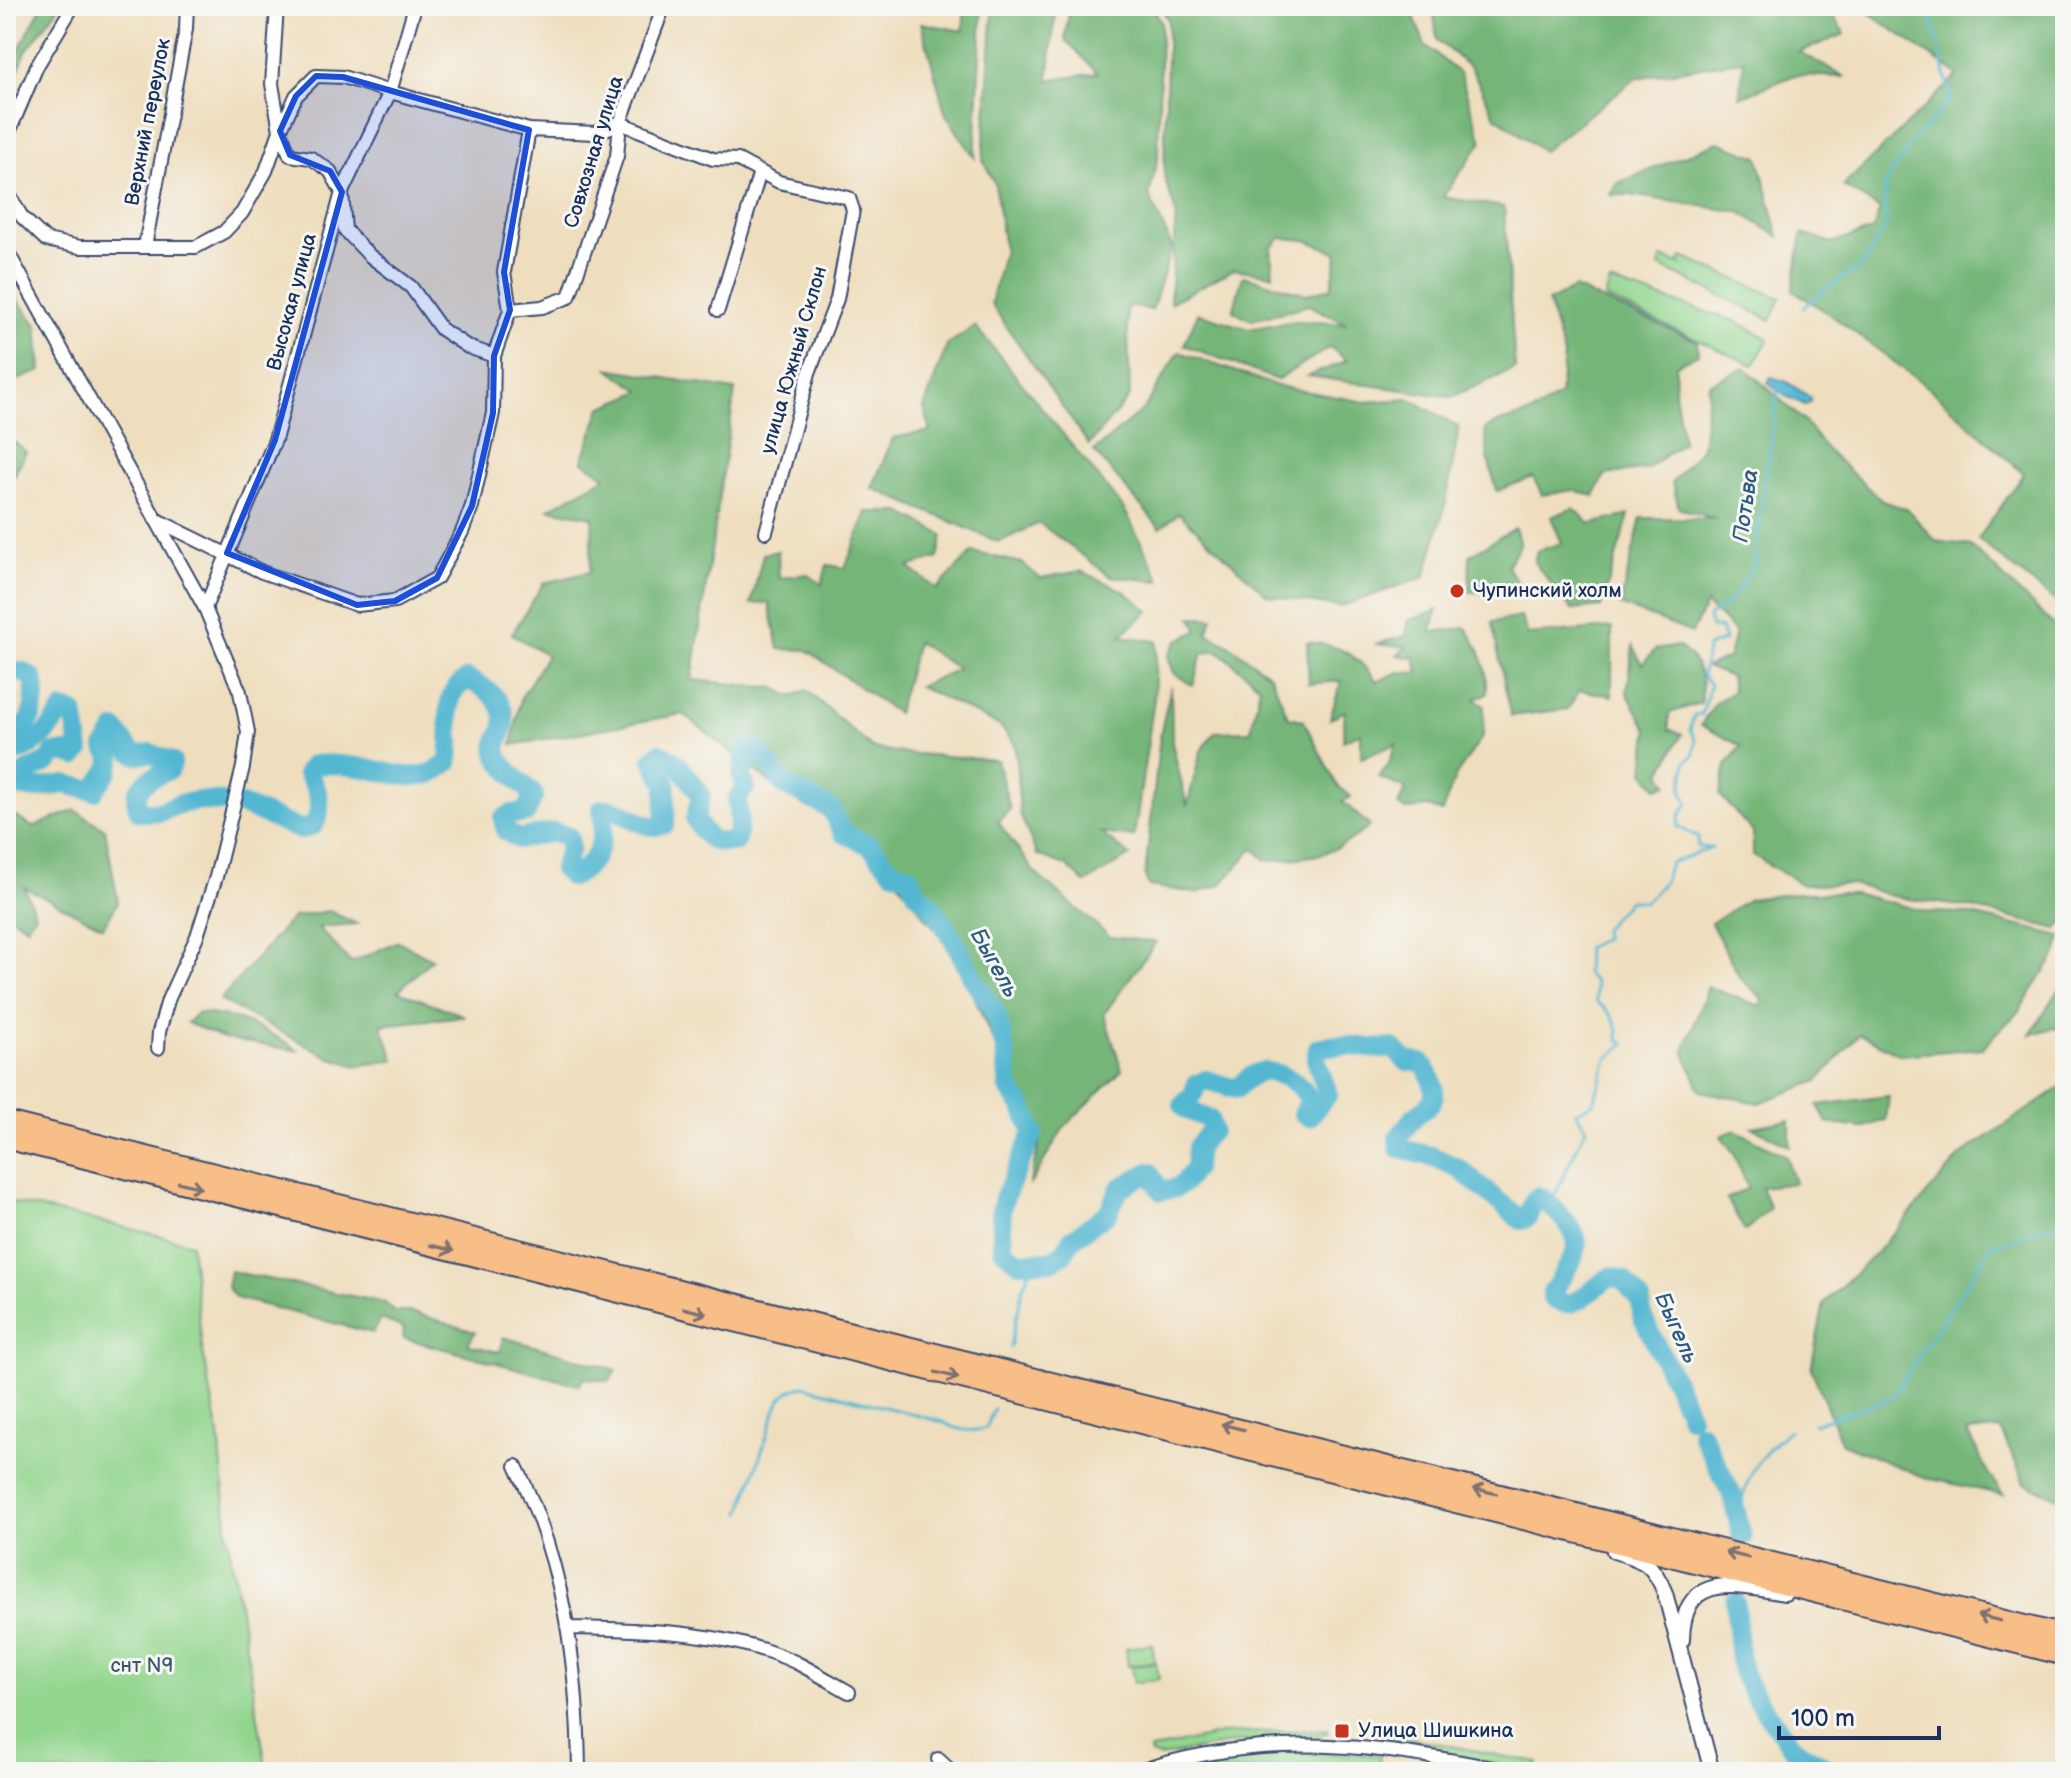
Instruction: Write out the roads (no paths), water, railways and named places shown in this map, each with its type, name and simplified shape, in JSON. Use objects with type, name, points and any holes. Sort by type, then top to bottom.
[{"type":"highway","points":[[6,1122],[2065,1636]]},
{"type":"highway","points":[[6,1138],[2065,1655]]},
{"type":"street","points":[[6,139],[37,66],[73,6]]},
{"type":"street","name":"Верхний переулок","points":[[145,246],[186,29],[187,6]]},
{"type":"street","points":[[277,6],[272,84],[280,131],[290,155]]},
{"type":"street","name":"Высокая улица","points":[[205,608],[275,440],[342,192],[390,92],[415,6]]},
{"type":"street","name":"Совхозная улица","points":[[510,310],[542,307],[569,297],[617,156],[620,123],[664,6]]},
{"type":"street","points":[[6,190],[22,217],[46,240],[80,247],[196,247],[224,232],[242,213],[266,171],[296,96],[316,76],[343,77],[529,130],[596,133],[620,123],[713,159],[738,160],[760,172],[718,310]]},
{"type":"street","points":[[155,519],[262,572],[357,605],[395,601],[437,578],[472,506],[493,413],[494,356],[510,310],[504,272],[529,130]]},
{"type":"street","points":[[266,171],[277,160],[290,155],[311,158],[330,171],[342,192],[345,230],[370,256],[411,287],[441,329],[468,347],[494,356]]},
{"type":"street","name":"улица Южный Склон","points":[[760,172],[779,182],[849,198],[853,210],[837,299],[809,373],[766,532]]},
{"type":"street","points":[[6,249],[205,608],[240,692],[248,732],[243,767],[216,877],[197,936],[168,1000],[158,1048]]},
{"type":"street","points":[[516,1466],[530,1495],[553,1564],[569,1628],[579,1723],[579,1772]]},
{"type":"street","points":[[1556,1528],[1593,1545],[1640,1559],[1651,1566],[1665,1593],[1712,1772]]},
{"type":"street","points":[[1681,1656],[1682,1625],[1687,1610],[1695,1597],[1708,1589],[1728,1584],[1860,1604]]},
{"type":"street","points":[[569,1628],[650,1630],[700,1636],[744,1646],[794,1661],[849,1692]]},
{"type":"street","points":[[1136,1772],[1211,1753],[1273,1746],[1340,1745],[1408,1752],[1512,1772]]},
{"type":"street","points":[[938,1759],[952,1772]]},
{"type":"water","points":[[1771,377],[1787,382],[1811,398],[1810,403],[1805,405],[1782,394],[1768,383]]},
{"type":"waterway","name":"Потьва","points":[[1803,308],[1822,291],[1863,265],[1886,226],[1885,183],[1914,140],[1951,99],[1929,6]]},
{"type":"waterway","name":"Потьва","points":[[1550,1205],[1586,1128],[1576,1112],[1594,1102],[1607,1059],[1625,1043],[1618,1039],[1613,1018],[1596,1002],[1595,982],[1586,974],[1587,947],[1604,939],[1603,929],[1629,900],[1645,902],[1664,882],[1670,863],[1712,848],[1698,847],[1698,837],[1678,827],[1679,817],[1688,803],[1682,789],[1686,762],[1693,756],[1696,741],[1690,730],[1694,715],[1702,714],[1710,685],[1702,676],[1708,647],[1725,640],[1721,628],[1711,628],[1709,617],[1730,602],[1754,565],[1778,390]]},
{"type":"waterway","name":"Быгель","points":[[6,678],[13,672],[23,672],[33,678],[35,688],[32,712],[15,743],[15,749],[20,751],[40,739],[63,710],[74,713],[80,750],[75,756],[54,753],[49,761],[16,778],[16,786],[34,789],[65,784],[94,791],[109,769],[112,757],[105,747],[116,730],[131,751],[138,755],[150,753],[172,762],[169,770],[148,780],[139,790],[137,804],[140,812],[160,812],[197,801],[224,802]]},
{"type":"waterway","name":"Быгель","points":[[242,805],[301,830],[314,825],[319,812],[317,792],[307,773],[313,765],[348,766],[408,776],[436,771],[448,763],[450,700],[454,691],[467,679],[481,686],[502,708],[504,724],[497,753],[507,769],[534,795],[526,813],[511,814],[503,819],[506,831],[518,839],[554,832],[569,837],[570,848],[563,869],[571,877],[581,872],[594,858],[603,830],[602,809],[619,811],[648,825],[665,824],[666,784],[653,760],[660,753],[679,766],[701,796],[695,819],[707,836],[720,842],[736,841],[739,822],[737,799],[745,787],[742,775],[746,750],[757,749],[784,785],[831,809],[843,833],[869,845],[892,870],[909,876],[916,892],[933,908],[952,937],[996,1014],[1005,1050],[1009,1088],[1023,1108],[1033,1133],[1001,1210],[1003,1249],[1018,1262],[1051,1261],[1063,1254],[1072,1239],[1108,1213],[1120,1188],[1149,1172],[1161,1191],[1184,1183],[1195,1167],[1197,1147],[1212,1130],[1209,1119],[1187,1110],[1183,1105],[1193,1095],[1196,1085],[1206,1080],[1236,1089],[1257,1073],[1272,1072],[1296,1083],[1307,1095],[1309,1102],[1303,1113],[1309,1117],[1328,1094],[1316,1059],[1318,1048],[1339,1045],[1393,1048],[1406,1061],[1422,1063],[1434,1090],[1429,1105],[1414,1117],[1398,1138],[1399,1148],[1434,1157],[1458,1168],[1521,1220],[1528,1217],[1534,1200],[1538,1197],[1544,1199],[1569,1225],[1577,1243],[1571,1262],[1552,1298],[1569,1303],[1577,1301],[1612,1276],[1623,1280],[1641,1301],[1642,1316],[1690,1417]]},
{"type":"waterway","points":[[1813,1424],[1892,1398],[1992,1245],[2065,1221]]},
{"type":"waterway","points":[[1010,1347],[1023,1287],[1033,1263]]},
{"type":"waterway","points":[[741,1513],[777,1406],[784,1395],[794,1389],[803,1386],[964,1430],[986,1428],[994,1409]]},
{"type":"waterway","points":[[1738,1518],[1754,1469],[1789,1430]]},
{"type":"waterway","name":"Быгель","points":[[1701,1433],[1732,1495],[1742,1537]]},
{"type":"waterway","name":"Быгель","points":[[1735,1602],[1740,1662],[1757,1700],[1793,1748],[1834,1772]]},
{"type":"waterway","name":"Быгель","points":[[1758,1772],[1779,1768],[1794,1772]]},
{"type":"place","name":"Чупинский холм","points":[[1457,591]]},
{"type":"place","name":"Улица Шишкина","points":[[1342,1731]]},
{"type":"park label","name":"снт N9","points":[[142,1666]]}]
